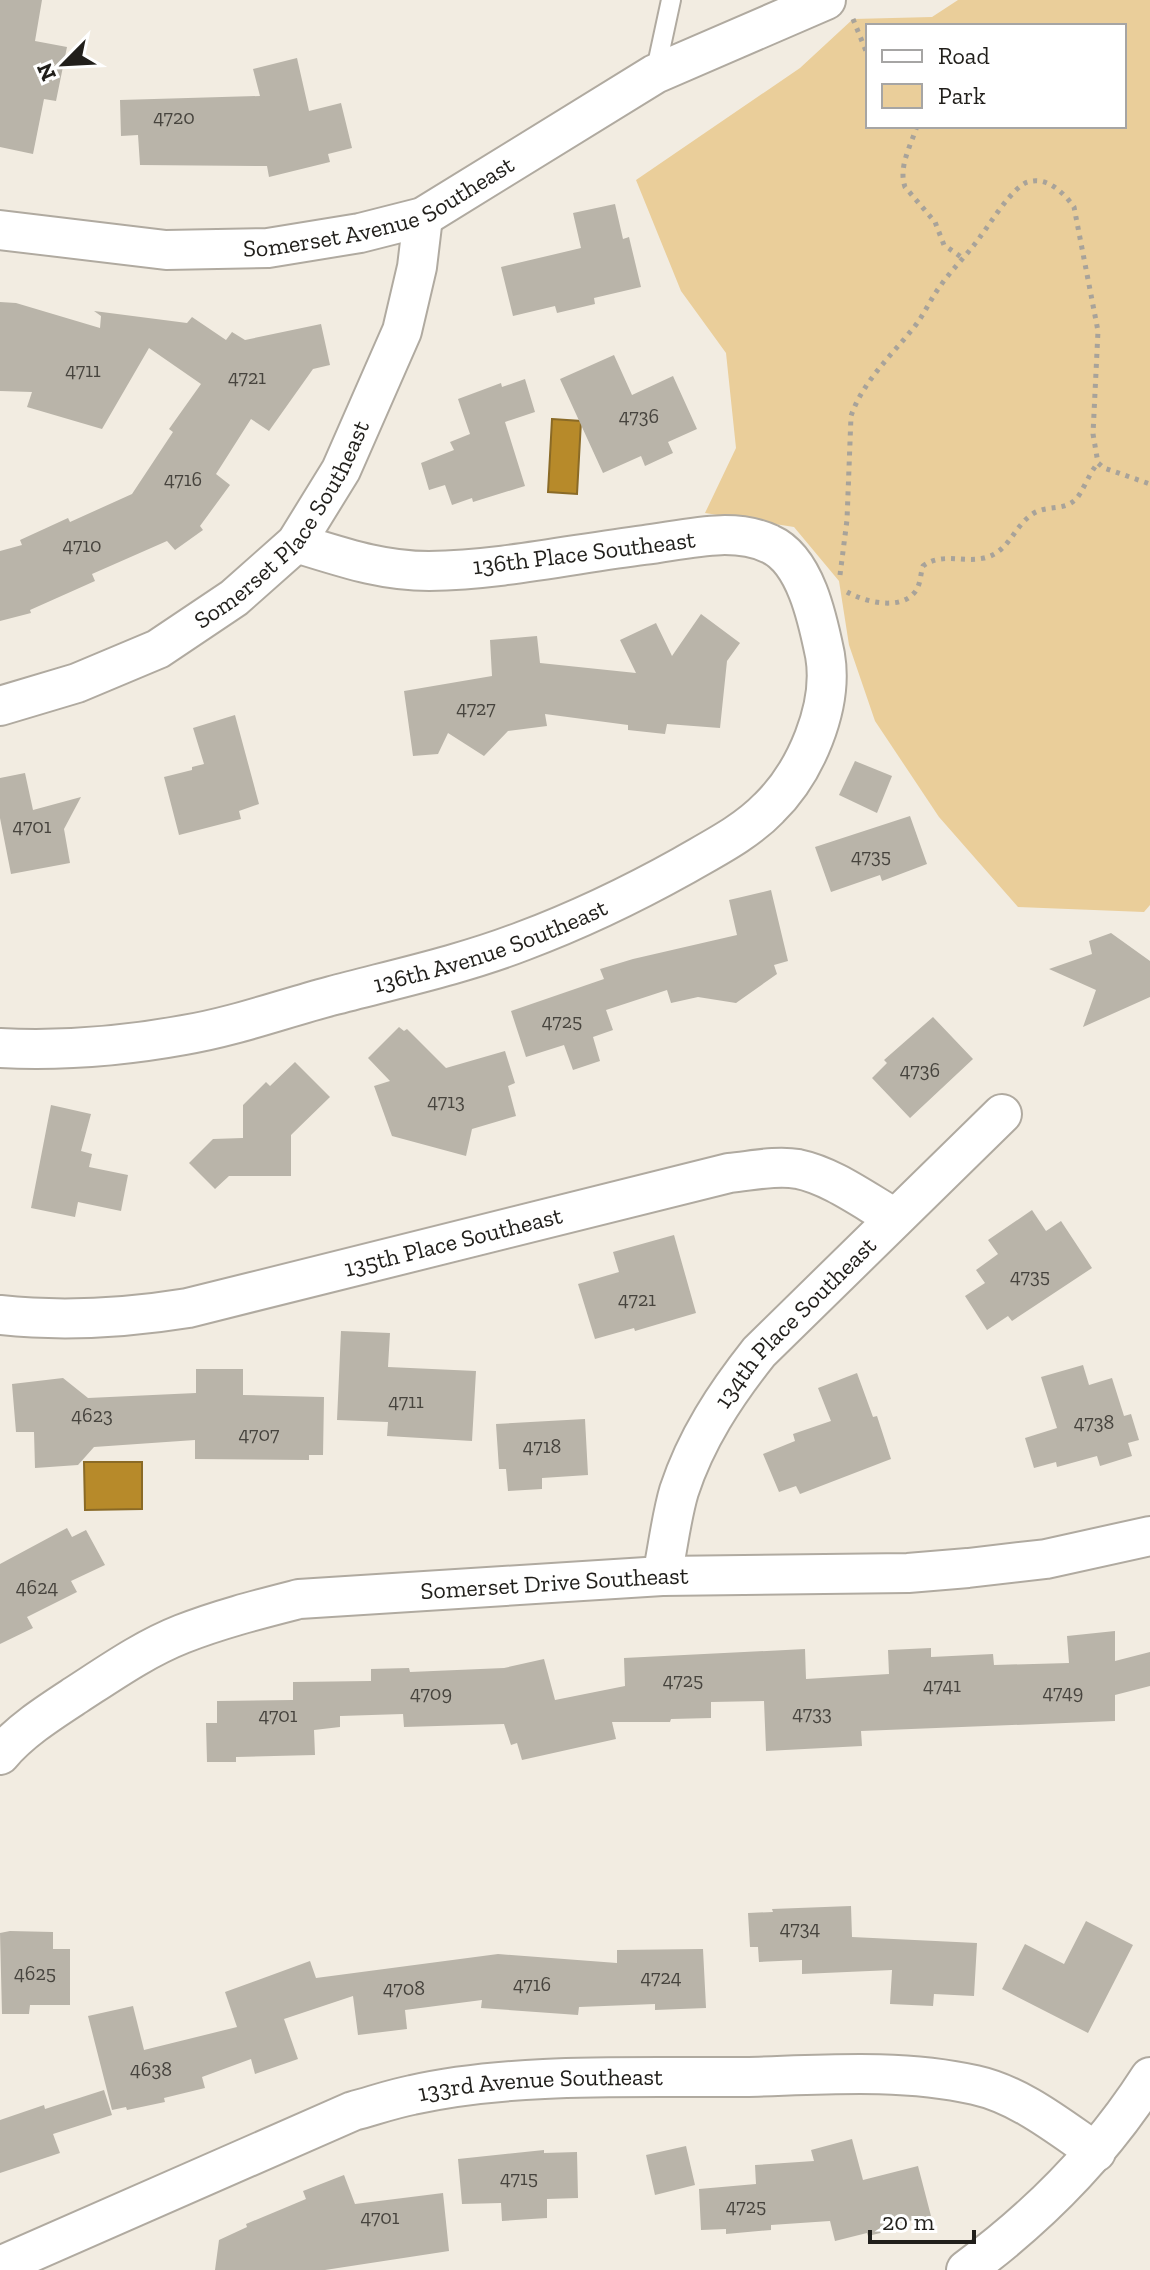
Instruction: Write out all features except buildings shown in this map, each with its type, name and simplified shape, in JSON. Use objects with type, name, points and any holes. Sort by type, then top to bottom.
[{"type":"street","points":[[655,74],[840,9]]},
{"type":"street","name":"Somerset Avenue Southeast","points":[[0,230],[166,250],[268,248],[360,233],[423,217],[655,74]]},
{"type":"street","name":"Somerset Place Southeast","points":[[0,706],[77,683],[158,649],[234,598],[296,543],[341,470],[402,331],[417,267],[423,217]]},
{"type":"street","name":"136th Place Southeast","points":[[296,543],[377,568],[429,571],[495,566],[728,534],[771,544],[792,561],[809,594],[820,632]]},
{"type":"street","name":"136th Avenue Southeast","points":[[0,1048],[114,1045],[187,1035],[521,942],[620,901],[727,841],[769,809],[801,769],[815,735],[824,699],[827,667],[820,632]]},
{"type":"street","name":"134th Place Southeast","points":[[662,1576],[679,1492],[703,1434],[726,1393],[759,1352],[1002,1114]]},
{"type":"street","name":"135th Place Southeast","points":[[0,1315],[128,1318],[188,1308],[729,1173],[765,1169],[798,1169],[823,1178],[895,1218]]},
{"type":"street","name":"Somerset Drive Southeast","points":[[3,1746],[126,1663],[181,1634],[243,1613],[299,1599],[662,1576],[908,1573],[1046,1559],[1150,1536]]},
{"type":"street","name":"133rd Avenue Southeast","points":[[0,2266],[353,2111],[412,2094],[472,2085],[579,2079],[823,2075],[924,2077],[977,2085],[1028,2106],[1096,2152]]},
{"type":"street","points":[[966,2270],[1002,2243],[1096,2152],[1150,2077]]},
{"type":"lane","points":[[655,74],[671,0]]},
{"type":"path","points":[[840,9],[866,53]]},
{"type":"path","points":[[916,128],[902,171],[905,187],[935,222],[944,245],[964,259]]},
{"type":"path","points":[[1098,463],[1088,475],[1078,498],[1061,508],[1034,513],[999,552],[986,558],[931,560],[923,566],[920,584],[913,595],[899,601],[862,601],[837,584],[846,534],[851,416],[856,400],[916,325],[942,283],[964,259],[1011,195],[1026,182],[1053,186],[1065,193],[1074,207],[1098,331],[1093,434],[1098,463],[1150,484]]},
{"type":"green space","points":[[958,0],[1150,0],[1150,905],[1144,912],[1018,907],[939,817],[875,721],[849,645],[839,581],[794,527],[705,513],[736,448],[726,353],[681,291],[636,180],[800,68],[853,19],[932,17]]},
{"type":"shaded area","points":[[552,419],[581,421],[577,494],[548,492]]},
{"type":"shaded area","points":[[84,1462],[142,1462],[142,1509],[85,1510]]}]
